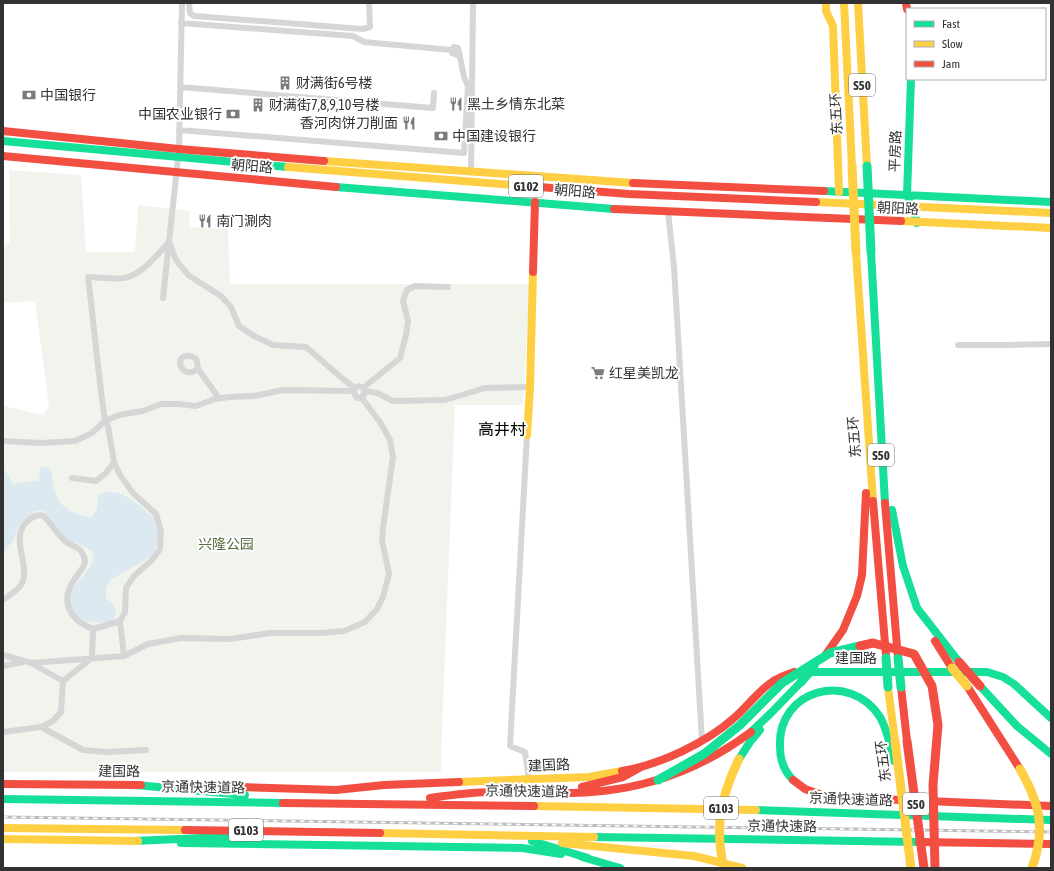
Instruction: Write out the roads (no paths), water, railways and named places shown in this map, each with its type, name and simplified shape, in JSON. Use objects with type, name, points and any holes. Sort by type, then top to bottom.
[{"type":"main road","points":[[826,3],[826,12],[833,26],[839,192]]},
{"type":"main road","name":"东五环","points":[[844,3],[856,252],[868,442],[892,740],[911,868]]},
{"type":"main road","name":"东五环","points":[[858,3],[882,464],[901,687],[924,868]]},
{"type":"main road","name":"平房路","points":[[911,80],[907,195],[917,223]]},
{"type":"main road","name":"朝阳路","points":[[3,131],[323,187],[668,211],[1051,228]]},
{"type":"main road","name":"朝阳路","points":[[3,141],[359,180],[629,199],[1051,213]]},
{"type":"main road","name":"朝阳路","points":[[3,148],[178,161]]},
{"type":"main road","name":"朝阳路","points":[[3,156],[178,161],[320,161],[629,183],[1051,202]]},
{"type":"main road","points":[[527,435],[530,386],[535,202]]},
{"type":"main road","name":"朝阳路","points":[[913,209],[1051,218]]},
{"type":"main road","points":[[725,868],[719,843],[719,820],[721,803],[726,786],[750,742],[781,704],[824,656],[842,630],[857,596],[862,575],[868,442]]},
{"type":"main road","points":[[882,464],[903,566],[917,608],[924,621],[955,665],[1030,785],[1039,814],[1041,829],[1040,846],[1032,868]]},
{"type":"main road","points":[[658,780],[704,754],[740,725],[782,683],[830,653],[873,643],[914,654],[932,686],[938,725],[933,785],[935,868]]},
{"type":"main road","points":[[955,665],[980,686],[1017,726],[1051,754]]},
{"type":"main road","name":"建国路","points":[[3,784],[136,785],[336,790],[384,785],[529,780],[617,773],[641,767],[672,756],[702,741],[733,719],[770,683],[790,673],[800,672],[987,672],[1003,677],[1014,684],[1051,718]]},
{"type":"main road","points":[[892,740],[880,719],[872,708],[863,700],[853,694],[841,690],[827,689],[815,691],[803,697],[794,705],[786,715],[782,724],[779,736],[779,748],[781,760],[786,773],[797,784],[811,792],[828,797],[1051,806]]},
{"type":"main road","points":[[391,803],[478,792],[552,793],[605,791],[658,780],[676,774],[717,754],[752,731],[781,704]]},
{"type":"main road","points":[[552,793],[624,777],[641,767]]},
{"type":"main road","points":[[136,785],[325,803]]},
{"type":"main road","name":"京通快速道路","points":[[3,799],[701,808],[1051,820]]},
{"type":"main road","name":"G103","points":[[3,828],[363,832],[489,836]]},
{"type":"main road","points":[[133,841],[363,832]]},
{"type":"main road","points":[[489,836],[675,854],[712,860],[742,868]]},
{"type":"main road","name":"京通快速路","points":[[489,836],[1051,844]]},
{"type":"main road","points":[[3,839],[133,841],[198,844],[515,848],[588,858]]},
{"type":"main road","points":[[532,841],[620,868]]},
{"type":"main road","points":[[712,860],[725,868]]},
{"type":"street","points":[[163,298],[180,130],[182,3]]},
{"type":"street","points":[[189,3],[190,13],[194,16],[363,29],[370,27],[370,3]]},
{"type":"street","points":[[471,172],[473,3]]},
{"type":"street","points":[[180,130],[464,153],[468,86],[464,78],[458,48],[454,48],[452,50],[364,42],[353,36],[182,23]]},
{"type":"street","points":[[180,87],[433,108],[434,93]]},
{"type":"street","points":[[668,211],[674,275],[702,741]]},
{"type":"street","points":[[3,666],[28,662],[124,656],[148,644],[181,638],[230,639],[270,633],[321,633],[344,631],[365,622],[377,609],[383,597],[389,574],[382,540],[393,457],[390,440],[380,422],[361,397],[357,398],[354,389],[306,347],[274,345],[254,336],[239,326],[231,308],[221,296],[188,275],[176,260],[169,242]]},
{"type":"street","points":[[124,656],[120,621],[125,612],[126,588],[134,576],[152,560],[160,549],[161,531],[156,514],[133,493],[120,475],[114,462],[108,426],[105,421],[97,364],[88,277],[128,277],[139,272],[151,262],[169,242]]},
{"type":"street","points":[[361,397],[364,395],[364,389],[400,358],[408,321],[403,301],[407,290],[415,286],[448,287]]},
{"type":"street","points":[[958,345],[1051,344]]},
{"type":"street","points":[[198,369],[219,398]]},
{"type":"street","points":[[3,441],[41,443],[75,441],[92,433],[105,421],[119,415],[143,411],[161,404],[196,406],[219,398],[254,396],[283,390],[354,389],[359,386],[393,401],[400,401],[445,400],[485,388],[530,386]]},
{"type":"street","points":[[527,435],[510,746],[525,752],[529,780]]},
{"type":"street","points":[[72,478],[96,481],[106,473],[114,462]]},
{"type":"street","points":[[3,600],[17,589],[23,581],[24,568],[21,554],[20,530],[24,523],[34,516],[40,515],[44,516],[66,542],[81,551],[85,561],[83,567],[67,592],[66,604],[74,618],[93,629],[120,621]]},
{"type":"street","points":[[3,732],[41,727],[53,721],[61,712],[63,681],[92,658],[93,629]]},
{"type":"street","points":[[3,656],[28,662],[63,681]]},
{"type":"street","points":[[41,727],[84,750],[107,752],[146,750]]},
{"type":"railway","points":[[3,817],[1051,832]]},
{"type":"place","name":"财满街6号楼","points":[[285,83]]},
{"type":"place","name":"中国银行","points":[[29,95]]},
{"type":"place","name":"黑土乡情东北菜","points":[[456,104]]},
{"type":"place","name":"财满街7,8,9,10号楼","points":[[258,105]]},
{"type":"place","name":"中国农业银行","points":[[233,114]]},
{"type":"place","name":"香河肉饼刀削面","points":[[409,123]]},
{"type":"place","name":"中国建设银行","points":[[441,136]]},
{"type":"place","name":"南门涮肉","points":[[205,221]]},
{"type":"place","name":"红星美凯龙","points":[[598,373]]},
{"type":"district","name":"高井村","points":[[502,429]]},
{"type":"park label","name":"兴隆公园","points":[[226,544]]}]
